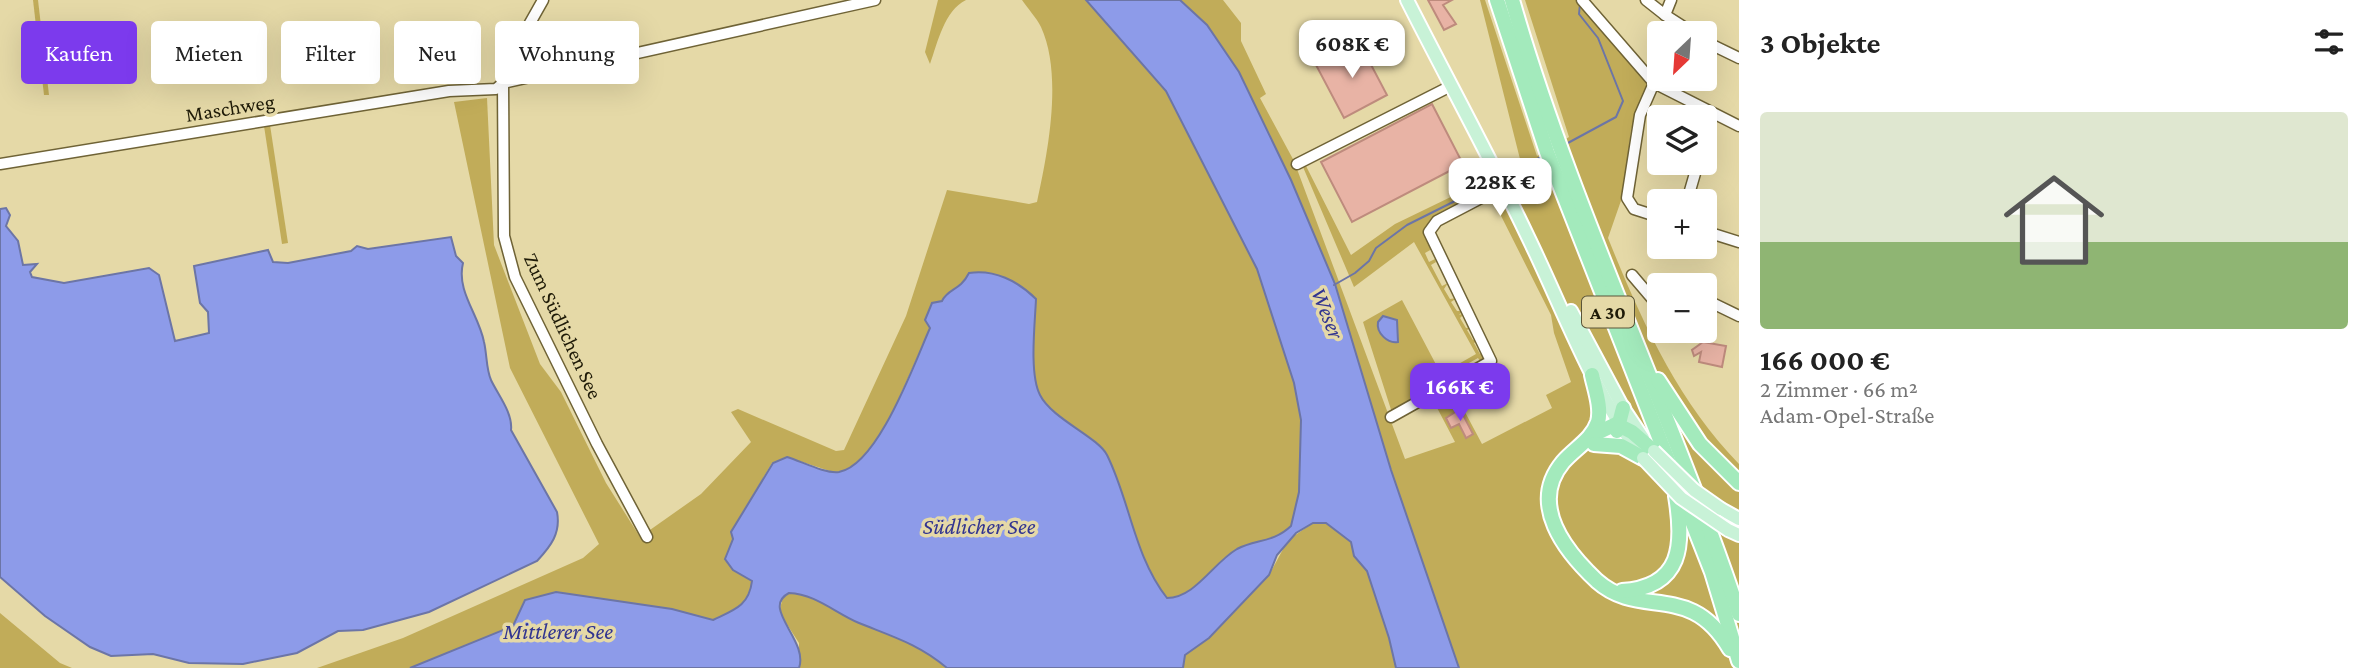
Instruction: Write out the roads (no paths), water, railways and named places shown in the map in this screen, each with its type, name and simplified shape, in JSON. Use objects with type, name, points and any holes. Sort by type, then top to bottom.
[{"type":"highway","name":"A 30","points":[[1497,0],[1554,151],[1606,308],[1712,572],[1739,663]]},
{"type":"highway","name":"A 30","points":[[1512,0],[1554,151],[1621,306],[1684,464],[1739,614]]},
{"type":"highway","points":[[1621,306],[1636,329],[1657,378],[1675,409],[1700,444],[1739,483]]},
{"type":"highway","points":[[1592,375],[1600,415],[1592,440]]},
{"type":"highway","points":[[1620,426],[1623,408]]},
{"type":"highway","points":[[1648,455],[1620,426],[1612,424],[1564,460],[1551,486],[1548,506],[1552,523],[1598,582],[1614,591],[1689,608],[1706,618],[1720,633],[1739,663]]},
{"type":"highway","points":[[1592,440],[1648,455]]},
{"type":"highway","points":[[1614,591],[1639,589],[1656,583],[1675,563],[1681,543],[1681,525],[1671,465]]},
{"type":"main road","points":[[1407,0],[1527,235],[1592,375],[1620,426]]},
{"type":"main road","points":[[1527,235],[1546,262],[1648,455],[1681,498],[1734,532]]},
{"type":"main road","points":[[1648,455],[1721,509],[1739,519]]},
{"type":"street","name":"Zum Südlichen See","points":[[531,21],[543,0]]},
{"type":"street","name":"Maschweg","points":[[639,53],[875,0]]},
{"type":"street","points":[[1646,0],[1674,21]]},
{"type":"street","points":[[1665,15],[1671,0]]},
{"type":"street","points":[[1584,2],[1647,75]]},
{"type":"street","points":[[1717,47],[1739,58]]},
{"type":"street","points":[[1297,164],[1445,89],[1449,83]]},
{"type":"street","name":"Maschweg","points":[[0,164],[449,91],[496,89],[502,84]]},
{"type":"street","name":"Zum Südlichen See","points":[[503,84],[504,236],[515,277],[597,444],[647,535]]},
{"type":"street","points":[[1647,213],[1634,209],[1627,198],[1640,115],[1650,91]]},
{"type":"street","points":[[1670,91],[1739,126]]},
{"type":"street","points":[[1391,417],[1492,361],[1429,232],[1437,221],[1502,187]]},
{"type":"street","points":[[1717,236],[1739,242]]},
{"type":"street","points":[[1632,275],[1647,291]]},
{"type":"street","points":[[1717,305],[1739,316]]},
{"type":"water","points":[[1086,0],[1180,0],[1207,25],[1239,72],[1291,180],[1335,284],[1391,470],[1459,668],[1396,668],[1367,571],[1354,556],[1351,542],[1326,523],[1313,523],[1296,533],[1277,555],[1269,575],[1209,638],[1185,655],[1183,668],[947,668],[904,641],[850,619],[817,600],[789,593],[782,599],[780,607],[798,647],[799,668],[410,668],[513,626],[525,600],[556,592],[672,609],[713,620],[739,606],[748,596],[752,581],[733,570],[725,559],[733,539],[731,532],[773,463],[787,457],[820,469],[839,472],[853,465],[867,452],[881,433],[904,388],[930,328],[925,320],[932,303],[942,301],[969,273],[987,273],[1005,278],[1036,299],[1034,362],[1040,395],[1054,412],[1094,441],[1107,455],[1147,564],[1167,598],[1177,596],[1195,586],[1237,549],[1271,538],[1291,526],[1299,492],[1301,420],[1294,383],[1257,269],[1166,91]]},
{"type":"water","points":[[6,208],[10,215],[6,226],[18,241],[23,265],[37,264],[30,272],[32,277],[64,283],[149,268],[159,275],[175,341],[209,333],[208,312],[200,303],[194,266],[268,250],[273,262],[288,263],[351,251],[357,246],[368,249],[451,237],[456,256],[463,263],[465,293],[481,332],[491,380],[507,411],[511,430],[557,512],[558,526],[551,544],[537,561],[429,612],[363,630],[338,631],[297,653],[243,664],[189,663],[153,654],[111,656],[90,647],[45,616],[0,577],[0,209]]},
{"type":"water","points":[[1383,316],[1397,320],[1398,342],[1390,341],[1381,334],[1378,322]]},
{"type":"waterway","points":[[1566,144],[1616,117],[1623,101],[1598,38],[1579,14],[1580,4]]},
{"type":"waterway","points":[[1504,176],[1543,156]]},
{"type":"waterway","name":"Weser","points":[[1334,285],[1355,273],[1369,261],[1376,248],[1407,225],[1493,182]]},
{"type":"water label","name":"Südlicher See","points":[[979,526]]},
{"type":"water label","name":"Mittlerer See","points":[[558,631]]}]
